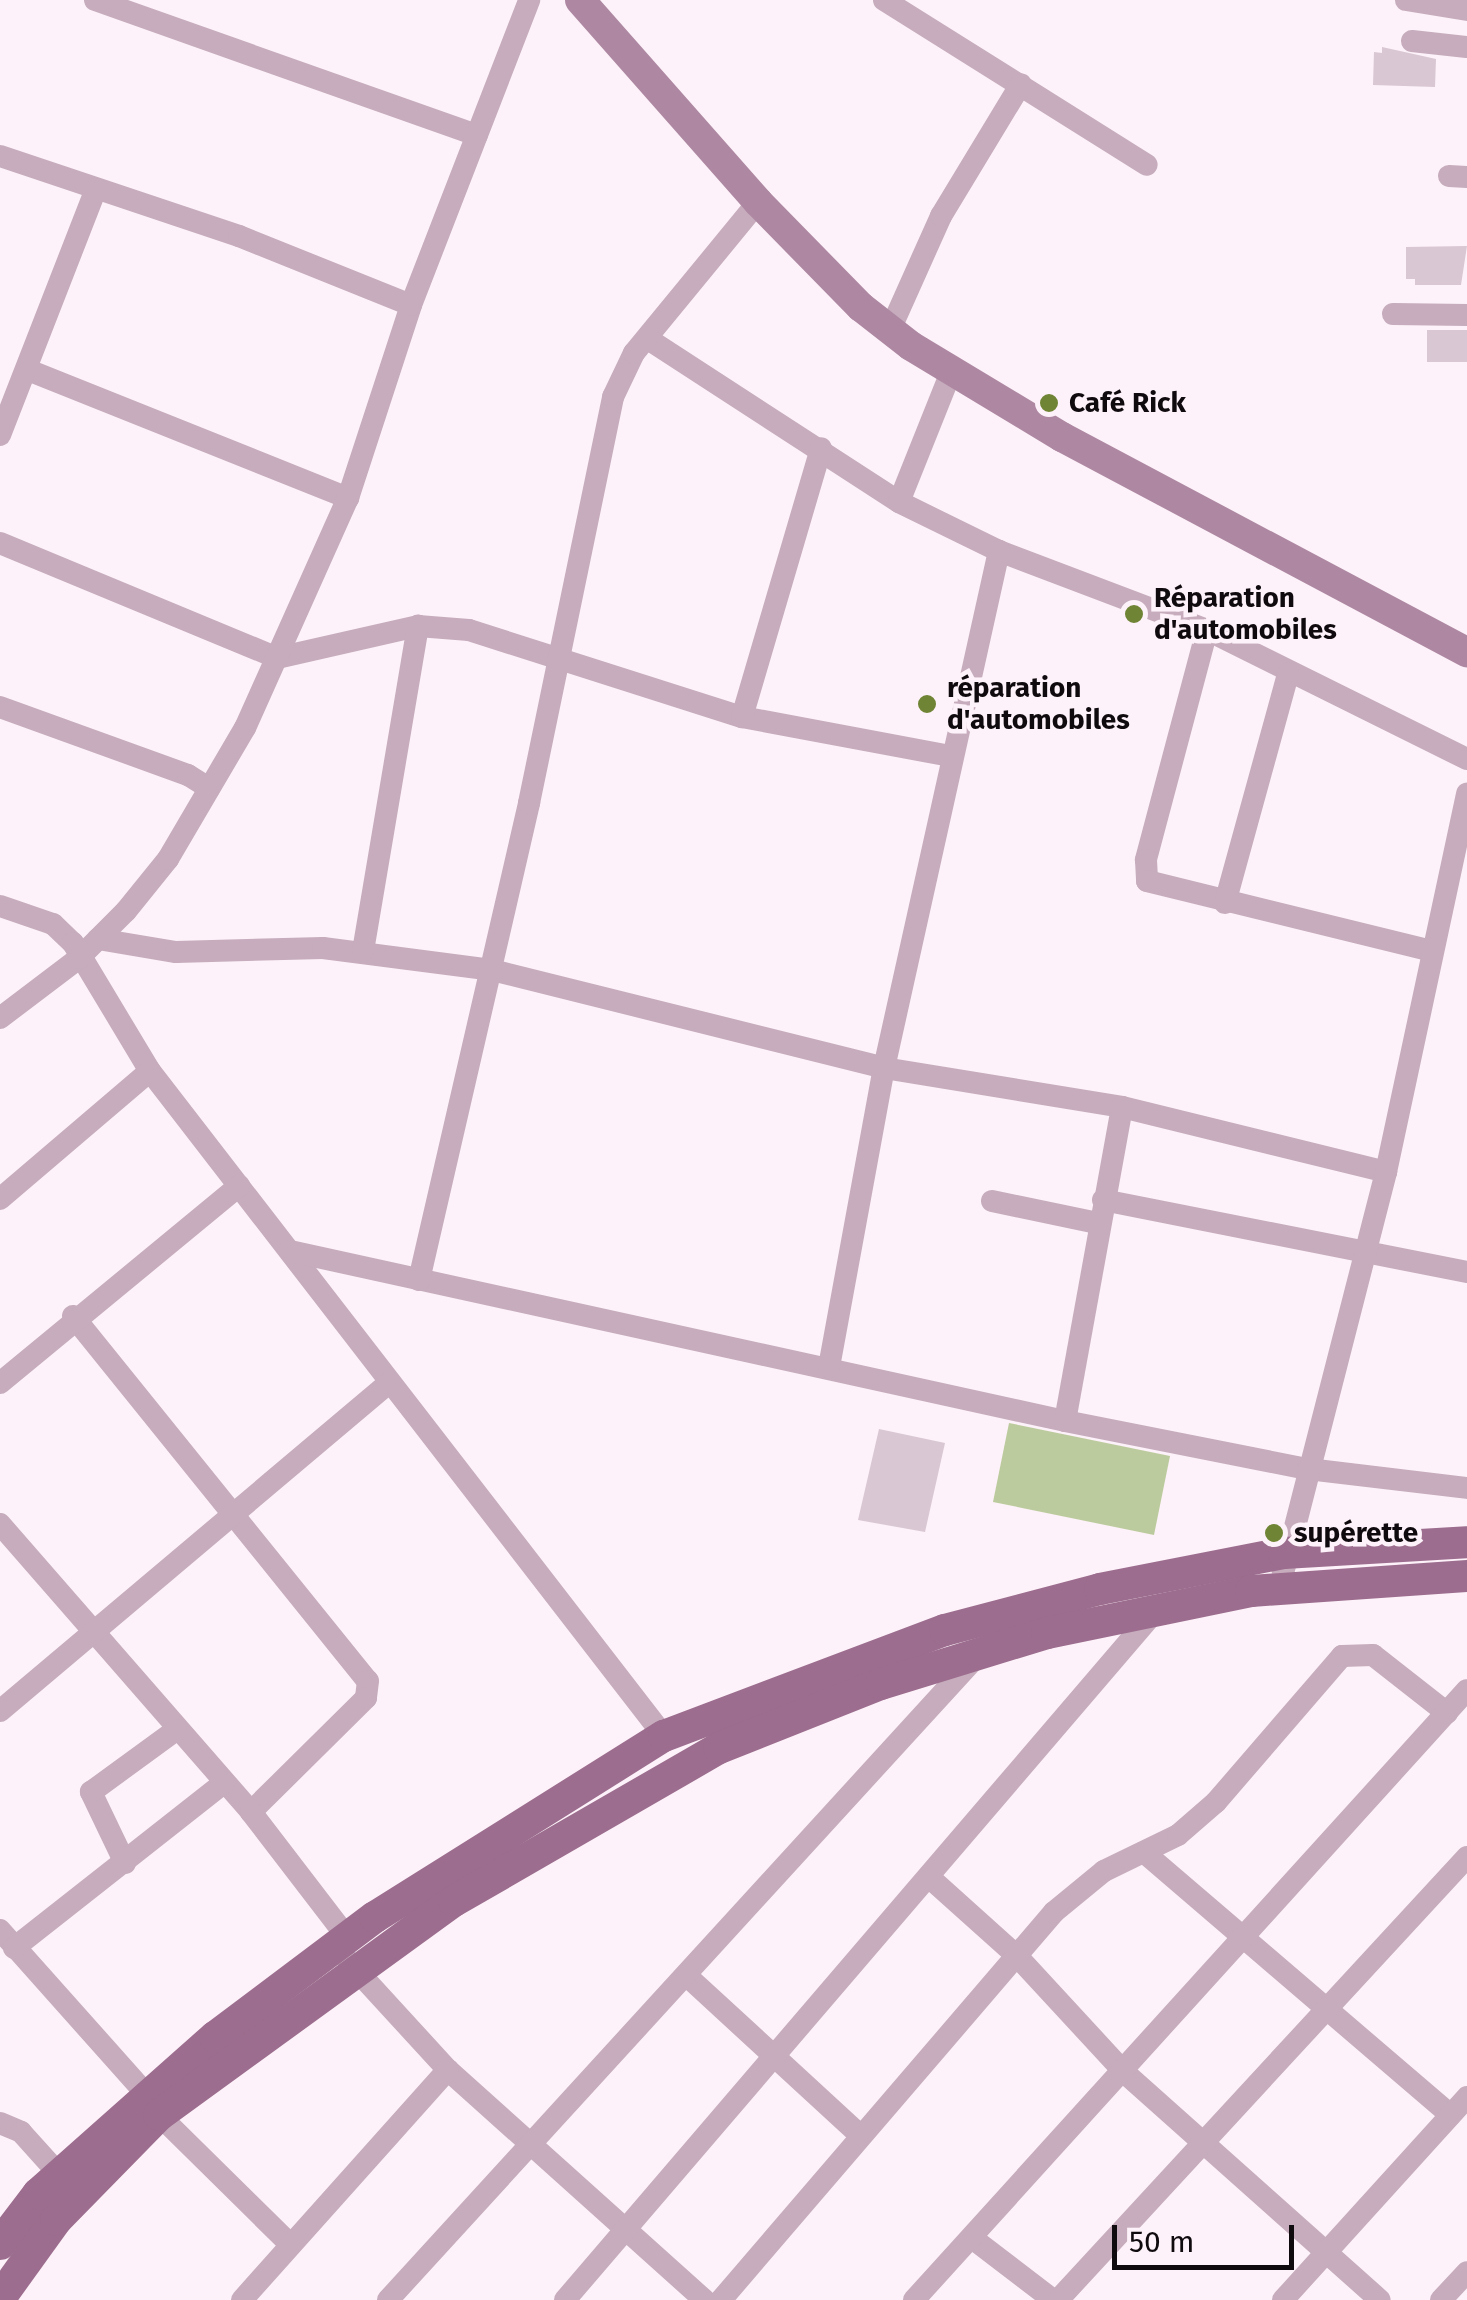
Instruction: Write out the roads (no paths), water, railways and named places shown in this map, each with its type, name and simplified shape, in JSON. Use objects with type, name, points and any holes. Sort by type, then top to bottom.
[{"type":"main road","points":[[580,0],[758,202],[890,330],[951,372],[1467,652]]},
{"type":"main road","points":[[0,2244],[59,2174],[346,1951],[664,1736],[945,1630],[1100,1588],[1284,1553],[1467,1542]]},
{"type":"main road","points":[[346,1951],[454,1901],[719,1748],[982,1652],[1158,1608],[1280,1589],[1467,1576]]},
{"type":"main road","points":[[0,2298],[56,2220],[152,2104]]},
{"type":"street","points":[[95,0],[477,136]]},
{"type":"street","points":[[0,1018],[79,958],[168,860],[277,658],[348,498],[412,305],[529,0]]},
{"type":"street","points":[[884,0],[1146,165]]},
{"type":"street","points":[[1406,0],[1467,10]]},
{"type":"street","points":[[1412,41],[1467,47]]},
{"type":"street","points":[[890,330],[942,216],[1022,84]]},
{"type":"street","points":[[0,156],[412,305]]},
{"type":"street","points":[[0,436],[96,189]]},
{"type":"street","points":[[419,1280],[492,970],[612,397],[626,364],[758,202]]},
{"type":"street","points":[[1393,314],[1467,315]]},
{"type":"street","points":[[648,339],[899,502],[999,551],[1207,630],[1288,674],[1467,759]]},
{"type":"street","points":[[28,370],[348,498]]},
{"type":"street","points":[[899,502],[951,372]]},
{"type":"street","points":[[742,716],[821,448]]},
{"type":"street","points":[[0,543],[277,658],[418,626],[469,630],[557,654],[742,716],[950,756]]},
{"type":"street","points":[[830,1367],[884,1068],[950,756],[999,551]]},
{"type":"street","points":[[364,951],[418,626]]},
{"type":"street","points":[[1207,630],[1144,871],[1152,886],[1434,951]]},
{"type":"street","points":[[1224,903],[1288,674]]},
{"type":"street","points":[[0,707],[188,775],[209,788]]},
{"type":"street","points":[[1280,1589],[1284,1553],[1386,1172],[1467,794]]},
{"type":"street","points":[[0,906],[53,924],[150,1071],[664,1736]]},
{"type":"street","points":[[98,939],[176,952],[364,951],[492,970],[884,1068],[1122,1107],[1386,1172]]},
{"type":"street","points":[[0,1199],[150,1071]]},
{"type":"street","points":[[1066,1421],[1102,1200],[1122,1107]]},
{"type":"street","points":[[0,1383],[73,1316],[239,1186]]},
{"type":"street","points":[[1102,1200],[1467,1272]]},
{"type":"street","points":[[992,1202],[1098,1224]]},
{"type":"street","points":[[290,1251],[1066,1421],[1308,1469],[1467,1488]]},
{"type":"street","points":[[73,1316],[362,1671],[370,1689],[251,1812]]},
{"type":"street","points":[[0,1712],[90,1632],[236,1518],[390,1382]]},
{"type":"street","points":[[0,1524],[90,1632],[251,1812],[346,1951],[448,2070],[704,2300]]},
{"type":"street","points":[[565,2300],[1158,1608]]},
{"type":"street","points":[[388,2300],[982,1652]]},
{"type":"street","points":[[721,2300],[860,2135],[1078,1890],[1146,1854],[1216,1802],[1342,1656],[1373,1654],[1446,1713]]},
{"type":"street","points":[[914,2300],[1125,2073],[1241,1937],[1467,1690]]},
{"type":"street","points":[[125,1864],[92,1792],[176,1730]]},
{"type":"street","points":[[224,1782],[125,1864],[7,1939],[152,2104],[291,2245]]},
{"type":"street","points":[[1146,1854],[1329,2013],[1459,2106],[1283,2300]]},
{"type":"street","points":[[972,2238],[1056,2300],[1329,2013],[1467,1857]]},
{"type":"street","points":[[930,1878],[1017,1956],[1125,2073],[1380,2300]]},
{"type":"street","points":[[687,1976],[860,2135]]},
{"type":"street","points":[[242,2300],[448,2070]]},
{"type":"street","points":[[0,2123],[22,2132],[59,2174]]},
{"type":"street","points":[[1441,2300],[1467,2272]]},
{"type":"place","name":"Café Rick","points":[[1049,403]]},
{"type":"place","name":"Réparation d'automobiles","points":[[1134,614]]},
{"type":"place","name":"réparation d'automobiles","points":[[927,704]]},
{"type":"place","name":"supérette","points":[[1274,1533]]}]
